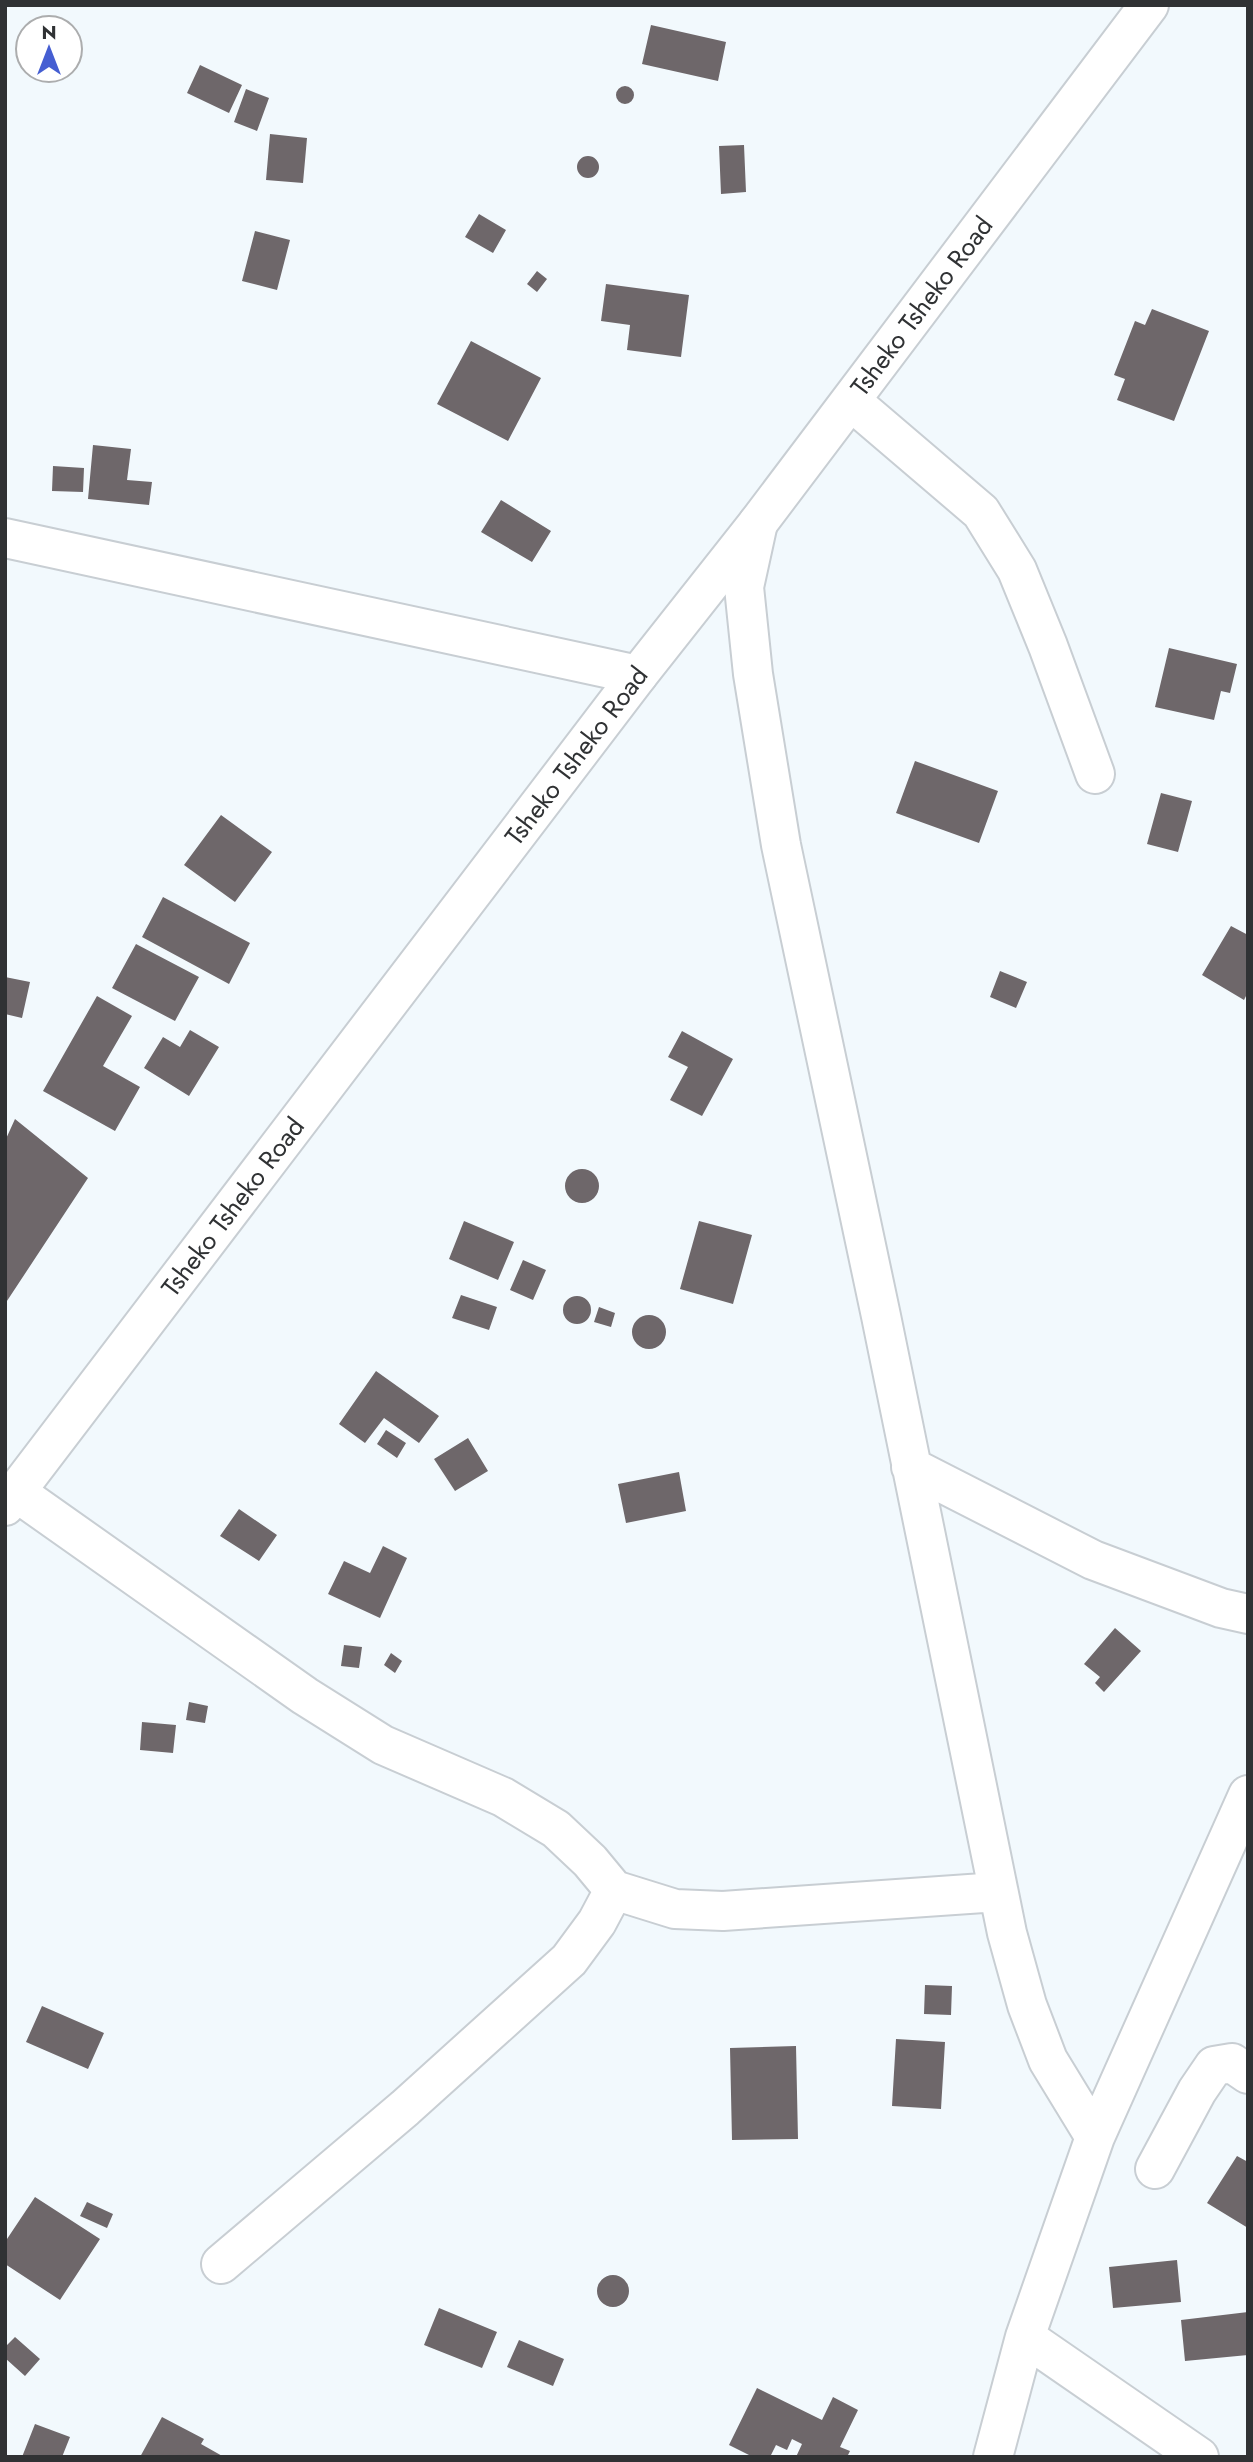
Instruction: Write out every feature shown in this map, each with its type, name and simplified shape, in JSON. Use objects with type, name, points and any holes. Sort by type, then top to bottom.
[{"type":"main road","name":"Tsheko Tsheko Road","points":[[11,1499],[638,675],[851,401],[1149,5]]},
{"type":"main road","points":[[851,401],[981,512],[1017,570],[1095,774]]},
{"type":"main road","points":[[758,523],[744,587],[757,700],[781,845],[881,1316],[998,1892],[1027,2005],[1048,2060],[1095,2137]]},
{"type":"main road","points":[[5,538],[638,675]]},
{"type":"main road","points":[[911,1467],[1093,1560],[1221,1608],[1248,1614]]},
{"type":"main road","points":[[11,1499],[305,1696],[383,1745],[503,1797],[556,1829],[590,1861],[614,1890],[675,1909],[723,1911],[998,1892]]},
{"type":"main road","points":[[993,2457],[1025,2337],[1095,2137],[1248,1795]]},
{"type":"main road","points":[[221,2264],[405,2108],[569,1960],[597,1922],[614,1890]]},
{"type":"main road","points":[[1155,2169],[1197,2091],[1214,2066],[1232,2063],[1248,2074]]},
{"type":"main road","points":[[1025,2337],[1199,2457]]},
{"type":"building","points":[[651,25],[726,42],[718,81],[642,64]]},
{"type":"building","points":[[200,65],[242,85],[229,113],[187,93]]},
{"type":"building","points":[[625,86],[631,89],[634,95],[631,101],[625,104],[619,101],[616,95],[619,89]]},
{"type":"building","points":[[246,89],[269,98],[257,131],[234,122]]},
{"type":"building","points":[[270,134],[307,138],[303,183],[266,180]]},
{"type":"building","points":[[744,145],[746,192],[721,194],[719,146]]},
{"type":"building","points":[[588,156],[596,159],[599,167],[596,175],[588,178],[580,175],[577,167],[580,159]]},
{"type":"building","points":[[479,214],[506,230],[493,253],[465,237]]},
{"type":"building","points":[[255,231],[290,240],[277,290],[242,281]]},
{"type":"building","points":[[537,271],[547,279],[537,292],[527,284]]},
{"type":"building","points":[[606,284],[689,295],[681,357],[627,350],[630,325],[601,321]]},
{"type":"building","points":[[1152,309],[1209,331],[1174,421],[1117,400],[1125,379],[1114,375],[1135,321],[1145,325]]},
{"type":"building","points":[[471,341],[541,378],[508,441],[437,404]]},
{"type":"building","points":[[93,445],[131,449],[127,480],[152,482],[149,505],[88,499]]},
{"type":"building","points":[[53,466],[84,468],[83,492],[52,491]]},
{"type":"building","points":[[501,500],[551,531],[532,562],[481,532]]},
{"type":"building","points":[[1169,648],[1237,664],[1230,693],[1221,691],[1214,720],[1155,707]]},
{"type":"building","points":[[915,761],[998,791],[979,843],[896,813]]},
{"type":"building","points":[[1161,793],[1192,801],[1178,852],[1147,844]]},
{"type":"building","points":[[221,815],[272,852],[235,902],[184,865]]},
{"type":"building","points":[[163,897],[250,943],[229,984],[142,937]]},
{"type":"building","points":[[1231,926],[1248,935],[1248,992],[1244,1000],[1202,975]]},
{"type":"building","points":[[136,944],[199,977],[175,1021],[112,988]]},
{"type":"building","points":[[1000,971],[1027,982],[1016,1008],[990,997]]},
{"type":"building","points":[[5,977],[30,982],[22,1018],[5,1014]]},
{"type":"building","points":[[97,996],[132,1016],[103,1066],[140,1087],[115,1131],[43,1091]]},
{"type":"building","points":[[190,1030],[219,1047],[189,1096],[144,1068],[163,1037],[180,1047]]},
{"type":"building","points":[[682,1031],[733,1059],[702,1116],[670,1100],[688,1067],[668,1057]]},
{"type":"building","points":[[15,1119],[88,1178],[5,1304],[5,1141]]},
{"type":"building","points":[[582,1169],[594,1174],[599,1186],[594,1198],[582,1203],[570,1198],[565,1186],[570,1174]]},
{"type":"building","points":[[464,1221],[514,1242],[498,1280],[449,1259]]},
{"type":"building","points":[[699,1221],[752,1235],[733,1304],[680,1289]]},
{"type":"building","points":[[523,1260],[546,1270],[533,1300],[510,1290]]},
{"type":"building","points":[[461,1295],[497,1307],[489,1330],[452,1318]]},
{"type":"building","points":[[577,1296],[587,1300],[591,1310],[587,1320],[577,1324],[567,1320],[563,1310],[567,1300]]},
{"type":"building","points":[[599,1307],[615,1313],[611,1327],[594,1322]]},
{"type":"building","points":[[649,1315],[661,1320],[666,1332],[661,1344],[649,1349],[637,1344],[632,1332],[637,1320]]},
{"type":"building","points":[[376,1371],[439,1416],[419,1443],[384,1418],[365,1443],[339,1424]]},
{"type":"building","points":[[386,1430],[406,1443],[397,1458],[377,1444]]},
{"type":"building","points":[[468,1438],[488,1471],[455,1491],[434,1459]]},
{"type":"building","points":[[679,1472],[686,1511],[626,1523],[618,1484]]},
{"type":"building","points":[[239,1509],[277,1535],[259,1561],[220,1536]]},
{"type":"building","points":[[383,1546],[407,1558],[380,1618],[328,1594],[344,1561],[370,1573]]},
{"type":"building","points":[[1115,1628],[1141,1651],[1104,1692],[1095,1683],[1100,1677],[1084,1664]]},
{"type":"building","points":[[344,1645],[362,1647],[359,1668],[341,1666]]},
{"type":"building","points":[[391,1653],[402,1661],[395,1673],[384,1665]]},
{"type":"building","points":[[189,1702],[208,1706],[205,1723],[186,1720]]},
{"type":"building","points":[[142,1722],[176,1725],[173,1753],[140,1750]]},
{"type":"building","points":[[925,1985],[952,1986],[951,2015],[924,2014]]},
{"type":"building","points":[[42,2006],[104,2033],[88,2069],[26,2042]]},
{"type":"building","points":[[896,2039],[945,2042],[941,2109],[892,2106]]},
{"type":"building","points":[[796,2046],[798,2139],[732,2140],[730,2048]]},
{"type":"building","points":[[1237,2156],[1248,2162],[1248,2228],[1207,2203]]},
{"type":"building","points":[[35,2197],[100,2239],[60,2300],[5,2264],[5,2242]]},
{"type":"building","points":[[87,2202],[113,2214],[107,2228],[80,2216]]},
{"type":"building","points":[[1177,2260],[1181,2302],[1113,2308],[1109,2267]]},
{"type":"building","points":[[613,2275],[624,2280],[629,2291],[624,2302],[613,2307],[602,2302],[597,2291],[602,2280]]},
{"type":"building","points":[[439,2308],[497,2332],[482,2368],[424,2345]]},
{"type":"building","points":[[1248,2312],[1248,2355],[1185,2361],[1181,2320]]},
{"type":"building","points":[[15,2337],[40,2359],[25,2376],[5,2358],[5,2347]]},
{"type":"building","points":[[519,2340],[564,2359],[553,2386],[507,2367]]},
{"type":"building","points":[[757,2388],[822,2420],[833,2397],[858,2410],[840,2447],[850,2451],[847,2457],[796,2457],[802,2444],[792,2439],[787,2450],[776,2445],[770,2457],[753,2457],[729,2445]]},
{"type":"building","points":[[162,2417],[204,2439],[201,2444],[224,2457],[140,2457]]},
{"type":"building","points":[[35,2424],[70,2437],[62,2457],[22,2457]]}]
